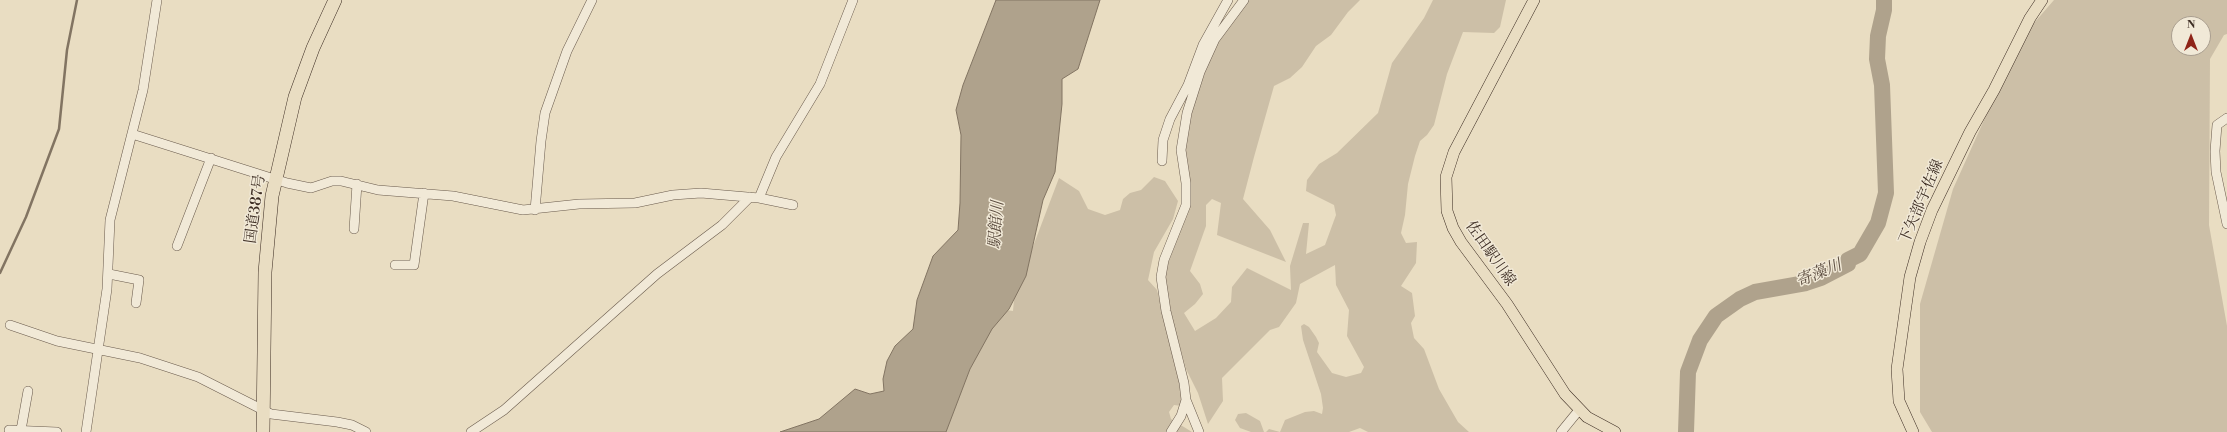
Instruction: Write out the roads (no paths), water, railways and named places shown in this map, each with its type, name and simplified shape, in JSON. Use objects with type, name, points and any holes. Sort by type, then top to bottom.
[{"type":"highway","name":"国道387号","points":[[263,432],[265,272],[269,221],[275,179],[295,96],[312,48],[334,0]]},
{"type":"main road","name":"佐田駅川線","points":[[1534,0],[1454,152],[1446,177],[1446,202],[1451,224],[1461,242],[1507,304],[1556,381],[1579,410],[1587,417],[1615,432]]},
{"type":"main road","name":"下矢部宇佐線","points":[[1913,432],[1899,401],[1897,369],[1910,277],[1920,242],[1932,210],[1970,132],[1994,90],[2030,18],[2042,0]]},
{"type":"street","points":[[86,432],[109,274],[110,220],[143,90],[157,0]]},
{"type":"street","points":[[535,210],[541,141],[546,113],[566,50],[592,0]]},
{"type":"street","points":[[471,432],[504,410],[657,274],[755,198],[776,157],[812,101],[824,77],[853,0]]},
{"type":"street","points":[[1162,161],[1163,140],[1170,119],[1188,84],[1205,40],[1228,0]]},
{"type":"street","points":[[1199,432],[1186,400],[1184,383],[1166,311],[1161,277],[1164,260],[1186,205],[1186,183],[1181,150],[1187,113],[1200,72],[1215,39],[1244,0]]},
{"type":"street","points":[[2227,118],[2217,125],[2215,152],[2216,172],[2227,224]]},
{"type":"street","points":[[132,134],[275,179],[311,188],[335,180],[378,190],[424,193],[464,198],[513,209],[535,210],[578,204],[635,203],[690,193],[755,198],[793,205]]},
{"type":"street","points":[[178,246],[210,158]]},
{"type":"street","points":[[354,229],[357,184]]},
{"type":"street","points":[[395,264],[414,265],[424,193]]},
{"type":"street","points":[[109,274],[139,280],[136,303]]},
{"type":"street","points":[[10,325],[57,341],[140,358],[198,377],[263,410],[285,417],[347,424],[366,432]]},
{"type":"street","points":[[21,430],[28,391]]},
{"type":"street","points":[[1171,432],[1181,416],[1186,400]]},
{"type":"street","points":[[1561,432],[1579,410]]},
{"type":"street","points":[[9,430],[57,432]]},
{"type":"water","name":"駅館川","points":[[996,0],[1100,0],[1078,69],[1062,79],[1062,104],[1055,172],[1043,200],[1026,276],[1009,309],[992,329],[970,369],[946,432],[780,432],[819,419],[855,389],[870,394],[884,391],[883,379],[887,361],[895,346],[913,329],[917,300],[933,256],[958,230],[961,135],[956,110],[963,85]]},
{"type":"waterway","points":[[0,273],[26,217],[59,129],[67,50],[77,0]]},
{"type":"waterway","name":"寄藻川","points":[[1686,432],[1688,372],[1700,340],[1716,316],[1740,299],[1755,292],[1806,283],[1821,278],[1848,264],[1848,260],[1860,254],[1878,223],[1886,193],[1882,85],[1877,59],[1878,36],[1884,10],[1884,0]]}]
